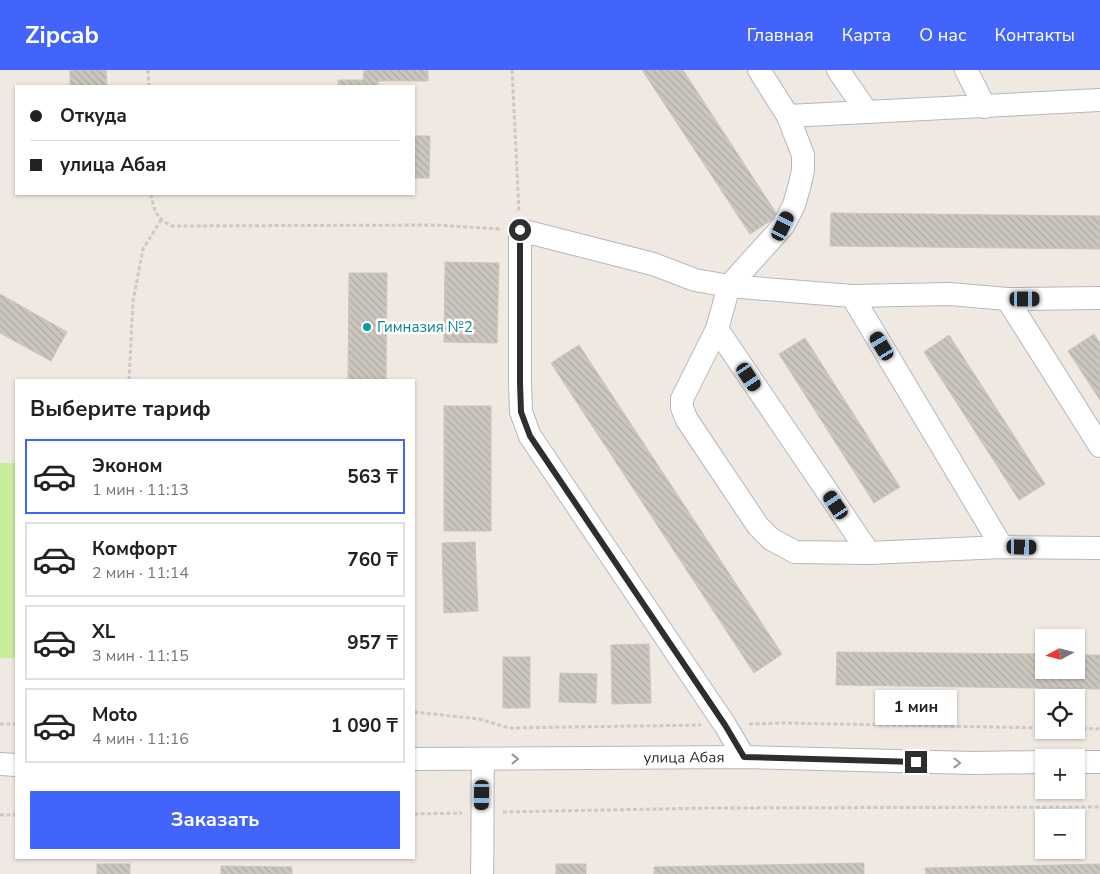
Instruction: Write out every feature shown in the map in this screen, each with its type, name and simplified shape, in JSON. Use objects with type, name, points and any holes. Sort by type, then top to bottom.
[{"type":"street","points":[[758,70],[788,116],[803,155],[803,170],[794,205],[783,226],[729,286],[717,329],[682,399],[682,408],[687,420],[758,526],[771,539],[795,552],[868,553],[1002,547],[1100,548]]},
{"type":"street","points":[[838,70],[867,112]]},
{"type":"street","points":[[966,70],[985,107]]},
{"type":"street","points":[[788,116],[1100,100]]},
{"type":"street","points":[[744,757],[725,725],[530,436],[521,412],[520,230],[653,264],[695,280],[729,286],[852,296],[950,294],[1007,299],[1100,298]]},
{"type":"street","points":[[852,296],[1002,547]]},
{"type":"street","points":[[1007,299],[1100,446]]},
{"type":"street","points":[[717,329],[868,553]]},
{"type":"street","name":"улица Абая","points":[[415,760],[744,757],[973,763],[1035,762]]},
{"type":"street","points":[[482,874],[484,830],[482,813],[483,759]]},
{"type":"street","points":[[1085,762],[1100,762]]},
{"type":"street","points":[[0,764],[15,764]]},
{"type":"path","points":[[148,70],[149,85]]},
{"type":"path","points":[[152,195],[154,208],[161,220],[172,226],[435,225],[520,230],[512,70]]},
{"type":"path","points":[[129,379],[133,301],[143,249],[161,220]]},
{"type":"path","points":[[0,724],[15,724]]},
{"type":"path","points":[[1085,728],[1100,729]]},
{"type":"path","points":[[415,814],[720,808],[1100,807]]},
{"type":"path","points":[[0,815],[15,815]]},
{"type":"green space","points":[[0,463],[15,463],[15,658],[0,658]]},
{"type":"building","points":[[70,70],[106,70],[107,85],[70,85]]},
{"type":"building","points":[[364,70],[428,70],[428,81],[378,81],[378,85],[338,85],[338,80],[363,80]]},
{"type":"building","points":[[642,70],[683,70],[778,216],[750,234]]},
{"type":"building","points":[[415,136],[430,136],[429,178],[415,178]]},
{"type":"building","points":[[831,213],[1100,216],[1100,249],[830,246]]},
{"type":"building","points":[[445,262],[499,263],[497,343],[444,342]]},
{"type":"building","name":"Гимназия №2","points":[[349,273],[387,273],[386,379],[348,379]]},
{"type":"building","points":[[0,294],[67,332],[51,361],[0,333]]},
{"type":"building","points":[[1094,334],[1100,343],[1100,400],[1068,351]]},
{"type":"building","points":[[949,335],[1045,484],[1019,500],[924,352]]},
{"type":"building","points":[[805,338],[900,487],[874,503],[779,354]]},
{"type":"building","points":[[579,345],[782,654],[754,673],[551,363]]},
{"type":"building","points":[[444,406],[491,406],[491,531],[444,531]]},
{"type":"building","points":[[475,542],[478,611],[444,613],[442,543]]},
{"type":"building","points":[[649,644],[651,703],[612,704],[611,645]]},
{"type":"building","points":[[837,652],[1035,654],[1035,679],[1085,679],[1085,655],[1100,655],[1100,689],[836,685]]},
{"type":"building","points":[[503,657],[530,657],[530,708],[503,708]]},
{"type":"building","points":[[560,673],[597,674],[596,703],[559,702]]},
{"type":"building","points":[[864,863],[864,874],[654,874],[654,867]]},
{"type":"building","points":[[97,864],[130,864],[130,874],[97,874]]},
{"type":"building","points":[[556,864],[586,864],[586,874],[556,874]]},
{"type":"building","points":[[1100,864],[1100,874],[926,874],[925,868]]},
{"type":"building","points":[[221,866],[292,867],[292,874],[221,874]]},
{"type":"place","name":"Гимназия №2","points":[[367,327]]},
{"type":"route","points":[[520,230],[521,412],[530,436],[725,725],[744,757],[916,762]]}]
